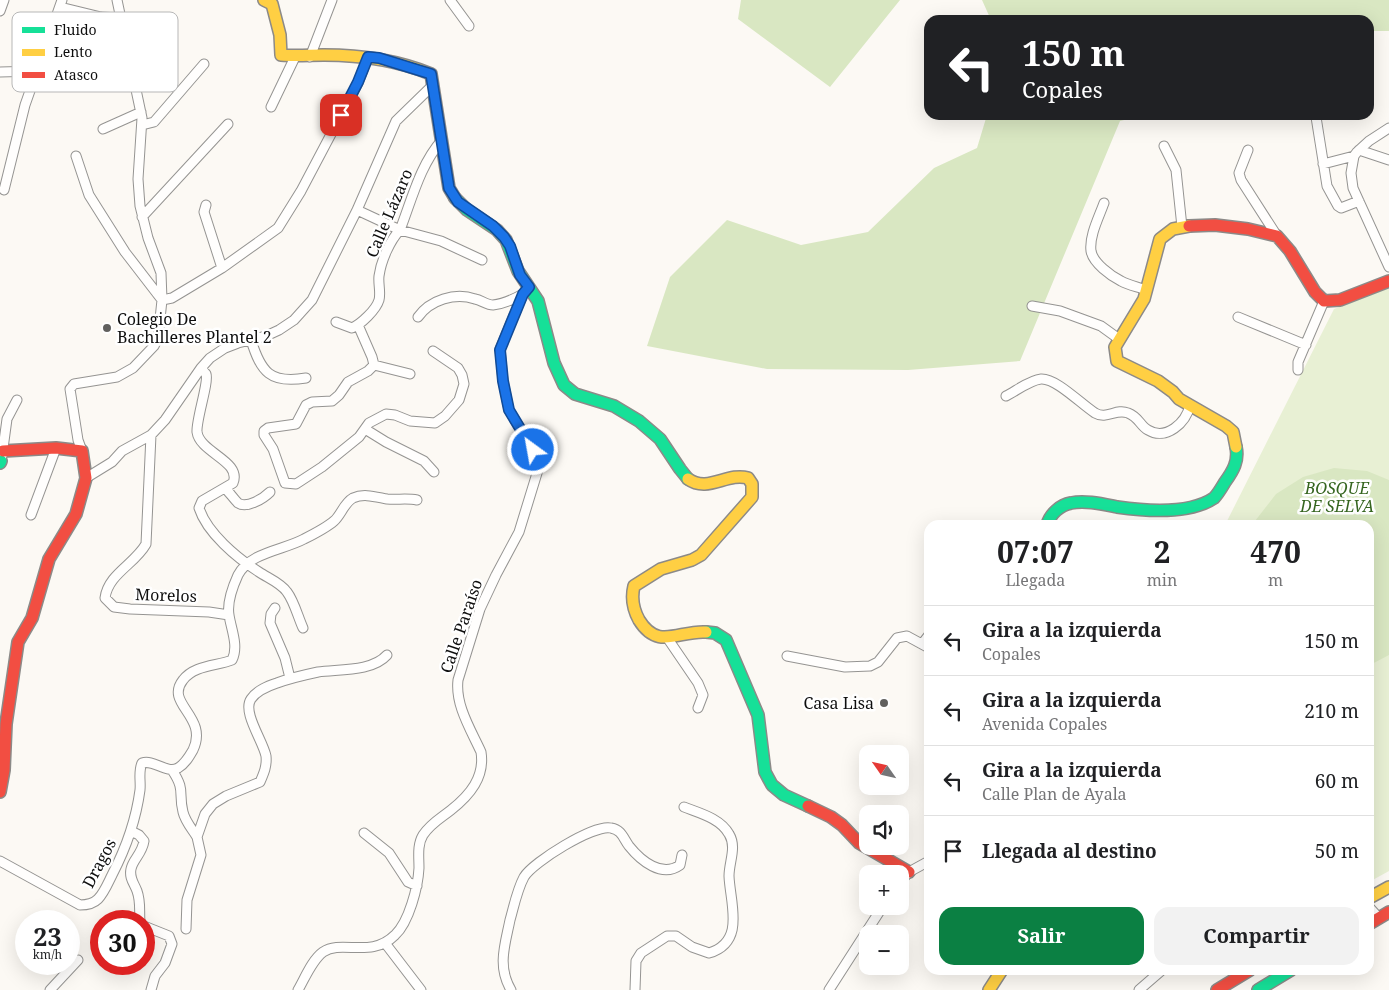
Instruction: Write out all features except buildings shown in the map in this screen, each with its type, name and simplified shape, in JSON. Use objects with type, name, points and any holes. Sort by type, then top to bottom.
[{"type":"street","points":[[0,11],[4,0]]},
{"type":"street","points":[[310,56],[332,0]]},
{"type":"street","points":[[450,0],[469,26]]},
{"type":"street","points":[[268,2],[282,38],[281,55],[295,57],[379,58],[431,74],[449,188],[458,202],[493,226],[510,246],[526,291],[537,300],[546,328],[554,367],[561,381],[569,390],[583,398],[615,406],[642,424],[660,440],[688,478],[696,484],[705,485],[733,476],[743,475],[750,480],[753,487],[752,497],[707,549],[692,560],[661,569],[634,586],[630,598],[640,621],[650,633],[668,639],[699,631],[721,635],[726,640],[758,715],[765,772],[772,785],[784,794],[831,817],[842,825],[859,843],[897,865]]},
{"type":"street","points":[[61,4],[84,12]]},
{"type":"street","points":[[270,108],[295,57]]},
{"type":"street","points":[[162,300],[172,298],[222,268],[278,228],[301,191],[354,91],[368,57]]},
{"type":"street","points":[[142,124],[154,122],[204,64]]},
{"type":"street","points":[[86,478],[112,462],[122,451],[151,435],[165,420],[210,358],[225,348],[266,336],[279,330],[294,320],[305,309],[312,300],[357,210],[396,121],[433,85]]},
{"type":"street","points":[[4,190],[30,92]]},
{"type":"street","points":[[0,792],[4,770],[6,724],[18,642],[32,618],[49,559],[76,514],[86,478],[70,389],[74,384],[116,377],[133,368],[154,346],[158,338],[162,300],[161,273],[142,218],[140,206],[138,179],[142,124],[137,92]]},
{"type":"street","points":[[103,129],[141,112]]},
{"type":"street","points":[[1316,120],[1327,186],[1338,206],[1344,208],[1359,201]]},
{"type":"street","points":[[142,218],[228,124]]},
{"type":"street","points":[[1323,164],[1357,153],[1369,141],[1389,128]]},
{"type":"street","name":"Calle Lázaro","points":[[357,326],[377,306],[379,276],[384,260],[395,235],[400,230],[420,175],[435,148],[442,140]]},
{"type":"street","points":[[1164,146],[1176,170],[1182,227]]},
{"type":"street","points":[[1248,150],[1241,164],[1239,173],[1241,180],[1277,236],[1290,250],[1315,292],[1324,301],[1340,300],[1389,281]]},
{"type":"street","points":[[1357,153],[1389,160]]},
{"type":"street","points":[[1357,153],[1351,173],[1353,188],[1389,267]]},
{"type":"street","points":[[76,156],[89,194],[125,252],[162,300]]},
{"type":"street","points":[[1104,203],[1092,242],[1091,253],[1105,270],[1121,281],[1146,290]]},
{"type":"street","points":[[206,205],[204,212],[222,268]]},
{"type":"street","points":[[357,210],[400,230],[441,241],[482,260]]},
{"type":"street","points":[[1049,520],[1058,509],[1070,503],[1093,503],[1132,509],[1164,510],[1193,507],[1215,497],[1232,473],[1238,457],[1233,432],[1190,405],[1157,380],[1122,365],[1117,361],[1114,347],[1144,299],[1160,239],[1173,229],[1215,225],[1248,229],[1277,236]]},
{"type":"street","points":[[418,317],[423,311],[440,300],[468,297],[494,305],[515,299],[526,291]]},
{"type":"street","name":"Calle Paraíso","points":[[385,943],[395,935],[403,924],[417,886],[419,868],[418,849],[422,836],[432,823],[452,810],[470,792],[479,776],[482,761],[481,752],[459,701],[457,691],[458,680],[480,609],[519,532],[538,470],[538,462],[533,450],[509,410],[503,381],[500,350],[526,291]]},
{"type":"street","points":[[1298,370],[1298,362],[1324,301]]},
{"type":"street","points":[[1032,306],[1060,311],[1101,326],[1119,339]]},
{"type":"street","points":[[1238,317],[1306,344]]},
{"type":"street","points":[[336,322],[348,328],[357,326],[374,365]]},
{"type":"street","points":[[251,340],[257,358],[264,370],[274,377],[289,381],[306,378]]},
{"type":"street","points":[[374,365],[368,371],[348,382],[340,395],[332,401],[312,402],[306,405],[296,424],[268,428],[264,431],[264,435],[273,449],[284,483],[296,484],[322,467],[360,437],[369,424],[386,414],[410,420],[435,423],[445,416],[459,400],[464,384],[458,368],[433,351]]},
{"type":"street","points":[[374,365],[410,374]]},
{"type":"street","points":[[201,368],[206,375],[206,380],[197,433],[203,444],[232,469],[235,479],[233,483],[202,501],[198,508],[221,542],[246,564],[282,586],[288,593],[303,628]]},
{"type":"street","points":[[1006,396],[1041,379],[1052,381],[1063,387],[1096,414],[1102,416],[1126,412],[1138,418],[1147,430],[1160,434],[1169,432],[1179,426],[1188,414],[1190,405]]},
{"type":"street","points":[[17,400],[7,419],[1,456],[56,448],[82,451]]},
{"type":"street","points":[[365,428],[386,442],[424,461],[434,472]]},
{"type":"street","name":"Morelos","points":[[151,435],[146,544],[142,552],[116,576],[106,589],[105,598],[114,607],[229,614]]},
{"type":"street","points":[[31,515],[56,448]]},
{"type":"street","points":[[225,488],[238,503],[243,505],[261,500],[270,492]]},
{"type":"street","points":[[186,929],[187,900],[201,855],[198,837],[183,812],[181,785],[172,770],[184,764],[196,743],[195,722],[180,701],[177,692],[183,679],[198,669],[232,660],[235,653],[229,614],[231,595],[239,574],[246,564],[263,555],[303,540],[334,522],[352,499],[370,496],[387,499],[417,500]]},
{"type":"street","points":[[274,608],[270,623],[285,658],[290,678]]},
{"type":"street","points":[[788,656],[844,667],[870,666],[878,662],[897,638],[907,636],[924,645]]},
{"type":"street","points":[[668,639],[698,683],[703,695],[698,708]]},
{"type":"street","points":[[198,837],[205,814],[213,804],[226,796],[260,782],[266,771],[266,756],[248,711],[250,700],[257,692],[290,678],[318,672],[363,667],[383,659],[387,655]]},
{"type":"street","name":"Dragos","points":[[0,861],[80,905],[90,904],[98,899],[106,887],[122,855],[131,831],[140,789],[139,769],[142,763],[148,761],[172,770]]},
{"type":"street","points":[[635,990],[636,961],[641,953],[656,942],[672,935],[692,947],[709,953],[722,947],[734,927],[735,915],[729,875],[733,846],[730,834],[710,817],[684,807]]},
{"type":"street","points":[[511,990],[505,979],[502,954],[516,896],[525,876],[535,866],[576,838],[610,827],[618,830],[632,850],[650,866],[657,869],[673,870],[680,865],[682,855]]},
{"type":"street","points":[[131,831],[139,835],[144,841],[142,850],[131,866],[130,876],[137,891],[141,910]]},
{"type":"street","points":[[364,833],[389,853],[408,882],[417,886]]},
{"type":"street","points":[[909,872],[924,864]]},
{"type":"street","points":[[1374,895],[1389,887]]},
{"type":"street","points":[[1374,921],[1389,912]]},
{"type":"street","points":[[829,990],[877,915]]},
{"type":"street","points":[[151,990],[155,976],[165,963],[172,944],[169,936],[155,930]]},
{"type":"street","points":[[298,990],[318,957],[325,951],[335,948],[374,947],[385,943],[421,990]]},
{"type":"street","points":[[50,990],[64,975]]},
{"type":"street","points":[[989,990],[999,975]]},
{"type":"street","points":[[1139,990],[1156,975]]},
{"type":"street","points":[[1217,990],[1242,975]]},
{"type":"street","points":[[1258,990],[1283,975]]},
{"type":"green space","points":[[741,0],[900,0],[830,87],[738,19]]},
{"type":"green space","points":[[982,0],[1389,0],[1389,31],[1374,31],[1374,15],[989,15]]},
{"type":"green space","points":[[985,120],[1124,120],[1120,121],[1020,361],[908,370],[767,369],[647,346],[670,277],[727,220],[801,245],[868,232],[934,168],[977,148]]},
{"type":"green space","points":[[1389,288],[1389,871],[1374,879],[1374,520],[1228,520],[1334,309]]},
{"type":"green space","name":"BOSQUE DE SELVA","points":[[1334,468],[1367,471],[1389,480],[1389,655],[1374,663],[1374,520],[1256,520],[1276,494],[1303,477]]},
{"type":"traffic: fast","points":[[455,198],[467,210],[497,230],[506,240],[518,271],[538,301],[554,363],[564,385],[575,394],[614,406],[639,421],[660,439],[688,479]]},
{"type":"traffic: fast","points":[[1049,520],[1059,508],[1076,502],[1153,510],[1180,509],[1204,503],[1214,498],[1231,474],[1236,461],[1236,447]]},
{"type":"traffic: fast","points":[[706,632],[715,633],[726,640],[758,715],[765,772],[772,785],[784,795],[808,806]]},
{"type":"traffic: fast","points":[[1258,990],[1283,975]]},
{"type":"traffic: slow","points":[[264,0],[272,4],[280,35],[281,55],[365,57],[405,65],[431,74],[449,188],[455,198]]},
{"type":"traffic: slow","points":[[1189,226],[1173,229],[1160,239],[1144,299],[1115,347],[1117,361],[1158,381],[1179,399],[1226,426],[1233,432],[1236,447]]},
{"type":"traffic: slow","points":[[688,479],[695,483],[703,484],[740,477],[748,478],[752,484],[752,497],[701,555],[692,560],[661,569],[634,586],[633,603],[639,620],[654,635],[670,637],[706,632]]},
{"type":"traffic: slow","points":[[1374,895],[1389,887]]},
{"type":"traffic: slow","points":[[989,990],[999,975]]},
{"type":"traffic: jam","points":[[1189,226],[1215,225],[1248,229],[1277,236],[1290,251],[1315,292],[1324,301],[1340,300],[1389,281]]},
{"type":"traffic: jam","points":[[0,792],[4,770],[6,724],[18,642],[32,618],[49,559],[76,514],[86,478],[82,451],[56,448],[3,451]]},
{"type":"traffic: jam","points":[[808,806],[831,817],[842,825],[859,843],[897,865]]},
{"type":"traffic: jam","points":[[1374,921],[1389,912]]},
{"type":"traffic: jam","points":[[1217,990],[1242,975]]},
{"type":"place","name":"Colegio De Bachilleres Plantel 2","points":[[107,328]]},
{"type":"place","name":"Casa Lisa","points":[[884,703]]},
{"type":"route","points":[[341,115],[368,57],[379,58],[431,74],[449,188],[458,202],[493,226],[504,237],[510,246],[520,275],[529,287],[523,294],[500,350],[503,381],[509,410],[533,450]]}]
